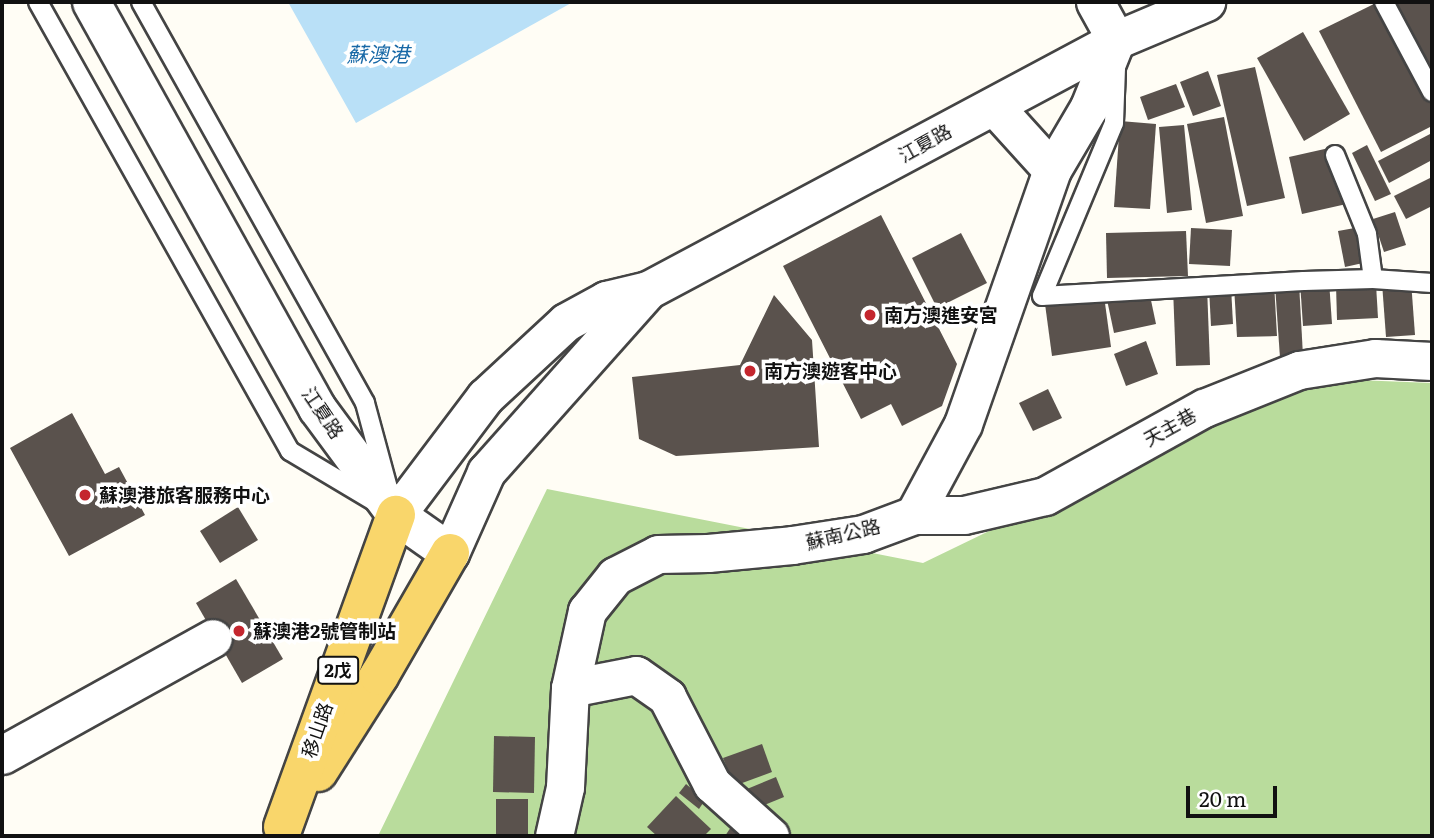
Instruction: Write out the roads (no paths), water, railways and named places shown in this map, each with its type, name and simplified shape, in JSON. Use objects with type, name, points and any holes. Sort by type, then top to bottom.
[{"type":"main road","name":"移山路","points":[[280,832],[396,514]]},
{"type":"main road","name":"移山路","points":[[280,832],[379,676],[450,552]]},
{"type":"street","name":"江夏路","points":[[92,2],[317,408],[396,514],[485,397],[566,322],[606,300],[648,290],[1116,40],[1206,2]]},
{"type":"street","points":[[914,515],[963,424],[1052,170],[1089,107],[1116,40],[1095,2]]},
{"type":"street","points":[[994,106],[1052,170]]},
{"type":"street","name":"江夏路","points":[[450,552],[486,472],[648,290]]},
{"type":"street","name":"天主巷","points":[[914,515],[964,515],[1045,496],[1203,408],[1299,370],[1375,358],[1432,361]]},
{"type":"street","points":[[396,514],[450,552]]},
{"type":"street","name":"蘇南公路","points":[[554,836],[565,787],[570,688],[587,611],[615,576],[658,554],[708,553],[792,545],[863,534],[914,515]]},
{"type":"street","points":[[2,755],[213,638]]},
{"type":"street","points":[[570,688],[636,675],[667,697],[712,784],[769,836]]},
{"type":"lane","points":[[37,2],[290,451],[396,514]]},
{"type":"lane","points":[[141,2],[365,403],[396,514]]},
{"type":"lane","points":[[1384,2],[1432,92]]},
{"type":"lane","points":[[1116,40],[1114,123],[1042,296],[1373,279],[1432,283]]},
{"type":"lane","points":[[1335,155],[1367,234],[1373,279]]},
{"type":"water","name":"蘇澳港","points":[[288,2],[573,2],[356,123]]},
{"type":"place","name":"南方澳進安宮","points":[[870,315]]},
{"type":"place","name":"南方澳遊客中心","points":[[750,371]]},
{"type":"place","name":"蘇澳港旅客服務中心","points":[[85,495]]},
{"type":"place","name":"蘇澳港2號管制站","points":[[239,631]]}]
